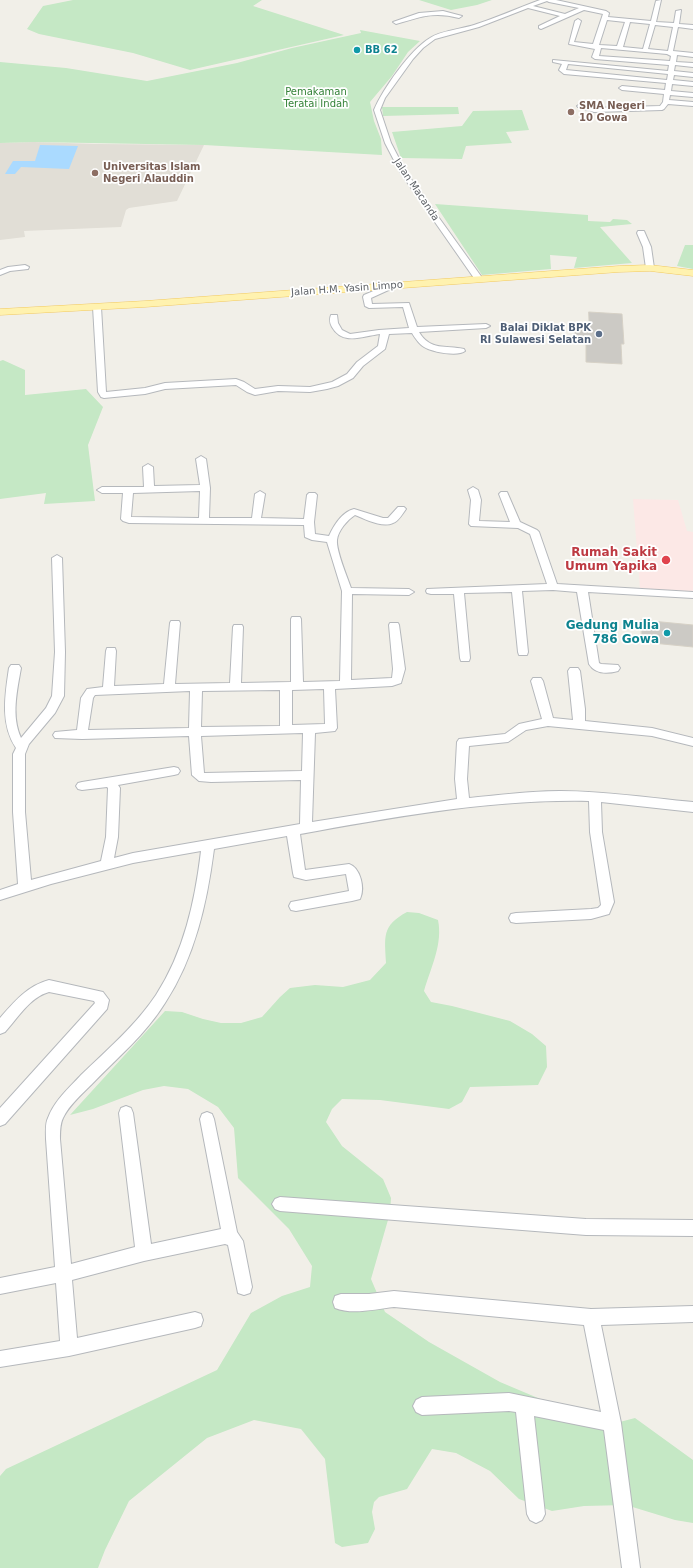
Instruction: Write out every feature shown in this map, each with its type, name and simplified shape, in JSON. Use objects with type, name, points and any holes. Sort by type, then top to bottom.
[{"type":"main road","name":"Jalan H.M. Yasin Limpo","points":[[0,312],[97,307],[619,268],[650,268],[693,273]]},
{"type":"street","name":"Jalan Macanda","points":[[478,279],[403,172],[388,143],[378,116],[378,104],[421,47],[437,36],[472,27],[545,0]]},
{"type":"street","points":[[549,0],[604,12],[606,14],[595,56],[693,65]]},
{"type":"street","points":[[644,51],[659,1]]},
{"type":"street","points":[[529,7],[565,16]]},
{"type":"street","points":[[541,27],[582,9]]},
{"type":"street","points":[[580,106],[594,110],[664,107],[673,64],[672,54],[679,10]]},
{"type":"street","points":[[396,22],[435,12],[448,12],[459,16],[451,18],[452,21],[472,27]]},
{"type":"street","points":[[605,18],[693,26]]},
{"type":"street","points":[[619,49],[628,20]]},
{"type":"street","points":[[578,21],[571,43],[597,47],[693,55]]},
{"type":"street","points":[[555,61],[693,75]]},
{"type":"street","points":[[566,62],[562,70],[564,72],[693,84]]},
{"type":"street","points":[[622,88],[693,95]]},
{"type":"street","points":[[666,102],[693,104]]},
{"type":"street","points":[[641,233],[647,247],[650,268]]},
{"type":"street","points":[[0,273],[8,269],[25,267]]},
{"type":"street","points":[[390,286],[367,297],[369,306],[406,305],[414,330],[428,347],[436,350],[461,351]]},
{"type":"street","points":[[97,307],[102,392],[104,395],[145,391],[165,386],[236,382],[250,390],[257,392],[284,388],[314,390],[340,381],[349,376],[382,347],[385,332]]},
{"type":"street","points":[[334,317],[336,327],[339,332],[345,336],[354,337],[385,332],[486,326]]},
{"type":"street","points":[[201,459],[205,488],[204,520]]},
{"type":"street","points":[[148,467],[149,490]]},
{"type":"street","points":[[102,490],[205,488]]},
{"type":"street","points":[[128,490],[127,520],[309,522]]},
{"type":"street","points":[[473,490],[476,500],[474,524],[520,525],[534,532],[552,587]]},
{"type":"street","points":[[256,521],[260,494]]},
{"type":"street","points":[[504,494],[516,525]]},
{"type":"street","points":[[312,495],[309,522],[310,536],[332,539]]},
{"type":"street","points":[[345,684],[347,591],[332,547],[332,539],[337,528],[351,513],[356,512],[382,521],[391,521],[401,509]]},
{"type":"street","points":[[25,887],[19,812],[19,754],[31,733],[57,702],[60,659],[57,558]]},
{"type":"street","points":[[431,591],[552,587],[693,595]]},
{"type":"street","points":[[582,588],[594,664],[598,668],[614,668]]},
{"type":"street","points":[[517,589],[523,652]]},
{"type":"street","points":[[459,590],[465,658]]},
{"type":"street","points":[[347,591],[409,592]]},
{"type":"street","points":[[286,729],[296,619]]},
{"type":"street","points":[[169,688],[175,623]]},
{"type":"street","points":[[82,735],[89,695],[95,691],[235,686],[329,685],[392,682],[398,680],[399,670],[394,625]]},
{"type":"street","points":[[235,686],[238,627]]},
{"type":"street","points":[[108,690],[111,651]]},
{"type":"street","points":[[15,668],[10,703],[10,726],[15,741],[22,748]]},
{"type":"street","points":[[574,671],[579,709],[579,724]]},
{"type":"street","points":[[537,681],[548,722]]},
{"type":"street","points":[[59,735],[331,728],[329,685]]},
{"type":"street","points":[[196,688],[195,732],[198,775],[203,778],[308,774]]},
{"type":"street","points":[[463,803],[461,772],[463,742],[508,738],[514,735],[522,727],[548,722],[652,732],[693,742]]},
{"type":"street","points":[[296,906],[352,896],[356,892],[352,873],[349,869],[306,875],[299,873],[300,830],[308,774],[309,729]]},
{"type":"street","points":[[82,786],[174,771]]},
{"type":"street","points":[[107,864],[112,829],[114,788],[110,782]]},
{"type":"street","points":[[0,894],[107,864],[208,845],[463,803],[511,798],[559,796],[595,797],[693,807]]},
{"type":"street","points":[[516,918],[591,914],[602,912],[608,907],[596,832],[595,797]]},
{"type":"street","points":[[69,1348],[62,1274],[53,1139],[55,1119],[61,1109],[80,1086],[159,1001],[172,980],[188,944],[197,912],[208,845]]},
{"type":"street","points":[[0,1028],[35,992],[43,987],[49,986],[98,996],[102,1000],[102,1005],[0,1120]]},
{"type":"street","points":[[0,1015],[16,1011]]},
{"type":"street","points":[[126,1113],[144,1253]]},
{"type":"street","points":[[207,1119],[230,1236],[235,1242],[244,1288]]},
{"type":"street","points":[[280,1204],[586,1227],[693,1228]]},
{"type":"street","points":[[0,1286],[62,1274],[218,1236],[230,1236]]},
{"type":"street","points":[[341,1302],[369,1302],[394,1299],[591,1317],[693,1314]]},
{"type":"street","points":[[591,1317],[612,1423],[631,1568]]},
{"type":"street","points":[[0,1359],[69,1348],[195,1320]]},
{"type":"street","points":[[422,1406],[509,1402],[612,1423]]},
{"type":"street","points":[[524,1405],[536,1514]]},
{"type":"shaded area","name":"Universitas Islam Negeri Alauddin","points":[[34,142],[204,145],[177,201],[129,208],[126,210],[121,227],[24,231],[25,237],[0,240],[0,143]]},
{"type":"shaded area","name":"Rumah Sakit Umum Yapika","points":[[633,499],[678,500],[687,531],[693,532],[693,593],[640,589]]},
{"type":"green space","points":[[73,0],[262,0],[253,6],[344,35],[190,70],[133,53],[39,34],[27,29],[43,6]]},
{"type":"green space","points":[[419,0],[492,0],[477,5],[451,10]]},
{"type":"green space","name":"Pemakaman Teratai Indah","points":[[360,30],[420,41],[408,52],[392,76],[370,102],[374,121],[381,139],[382,155],[204,145],[34,142],[0,143],[0,62],[66,68],[147,81],[237,63],[292,48],[361,33]]},
{"type":"green space","points":[[382,107],[458,107],[459,114],[383,116]]},
{"type":"green space","points":[[522,110],[529,130],[506,132],[512,143],[466,146],[462,159],[401,158],[392,132],[462,126],[473,111]]},
{"type":"green space","points":[[435,204],[588,215],[588,221],[610,222],[613,219],[627,220],[632,224],[600,227],[632,263],[574,268],[577,257],[550,255],[551,269],[482,275]]},
{"type":"green space","points":[[685,245],[693,245],[693,269],[677,266]]},
{"type":"green space","points":[[3,360],[25,370],[25,395],[86,389],[103,407],[88,445],[95,501],[44,504],[46,493],[0,499],[0,361]]},
{"type":"green space","points":[[407,912],[419,913],[438,920],[438,947],[424,991],[431,1002],[510,1021],[532,1034],[546,1046],[547,1067],[538,1085],[470,1087],[462,1102],[449,1109],[380,1100],[342,1099],[332,1109],[326,1122],[342,1146],[383,1179],[391,1198],[390,1213],[371,1279],[385,1312],[429,1342],[500,1382],[545,1401],[616,1423],[635,1418],[693,1460],[693,1523],[675,1520],[626,1505],[584,1506],[552,1511],[519,1499],[490,1471],[456,1453],[432,1449],[407,1489],[379,1497],[374,1502],[372,1512],[375,1529],[368,1543],[342,1547],[335,1543],[325,1459],[301,1429],[254,1420],[207,1438],[129,1501],[105,1550],[98,1568],[0,1568],[0,1476],[6,1469],[217,1370],[251,1313],[282,1296],[310,1287],[312,1266],[289,1229],[238,1178],[234,1128],[218,1107],[188,1089],[164,1086],[143,1090],[93,1109],[70,1115],[165,1011],[182,1012],[221,1023],[241,1023],[262,1017],[290,988],[315,985],[343,987],[370,980],[386,963],[385,939],[389,927],[399,917]]},
{"type":"water","points":[[40,145],[78,146],[69,169],[21,167],[15,174],[5,174],[13,161],[35,161]]},
{"type":"building","name":"Balai Diklat BPK RI Sulawesi Selatan","points":[[589,312],[622,314],[624,344],[621,344],[622,364],[586,362],[586,341],[575,340],[575,328],[589,329]]},
{"type":"building","name":"Gedung Mulia 786 Gowa","points":[[641,620],[693,625],[693,647],[642,642]]},
{"type":"place","name":"BB 62","points":[[357,50]]},
{"type":"place","name":"SMA Negeri 10 Gowa","points":[[571,112]]},
{"type":"place","name":"Universitas Islam Negeri Alauddin","points":[[95,173]]},
{"type":"place","name":"Balai Diklat BPK RI Sulawesi Selatan","points":[[599,334]]},
{"type":"place","name":"Rumah Sakit Umum Yapika","points":[[666,560]]},
{"type":"place","name":"Gedung Mulia 786 Gowa","points":[[667,633]]}]
